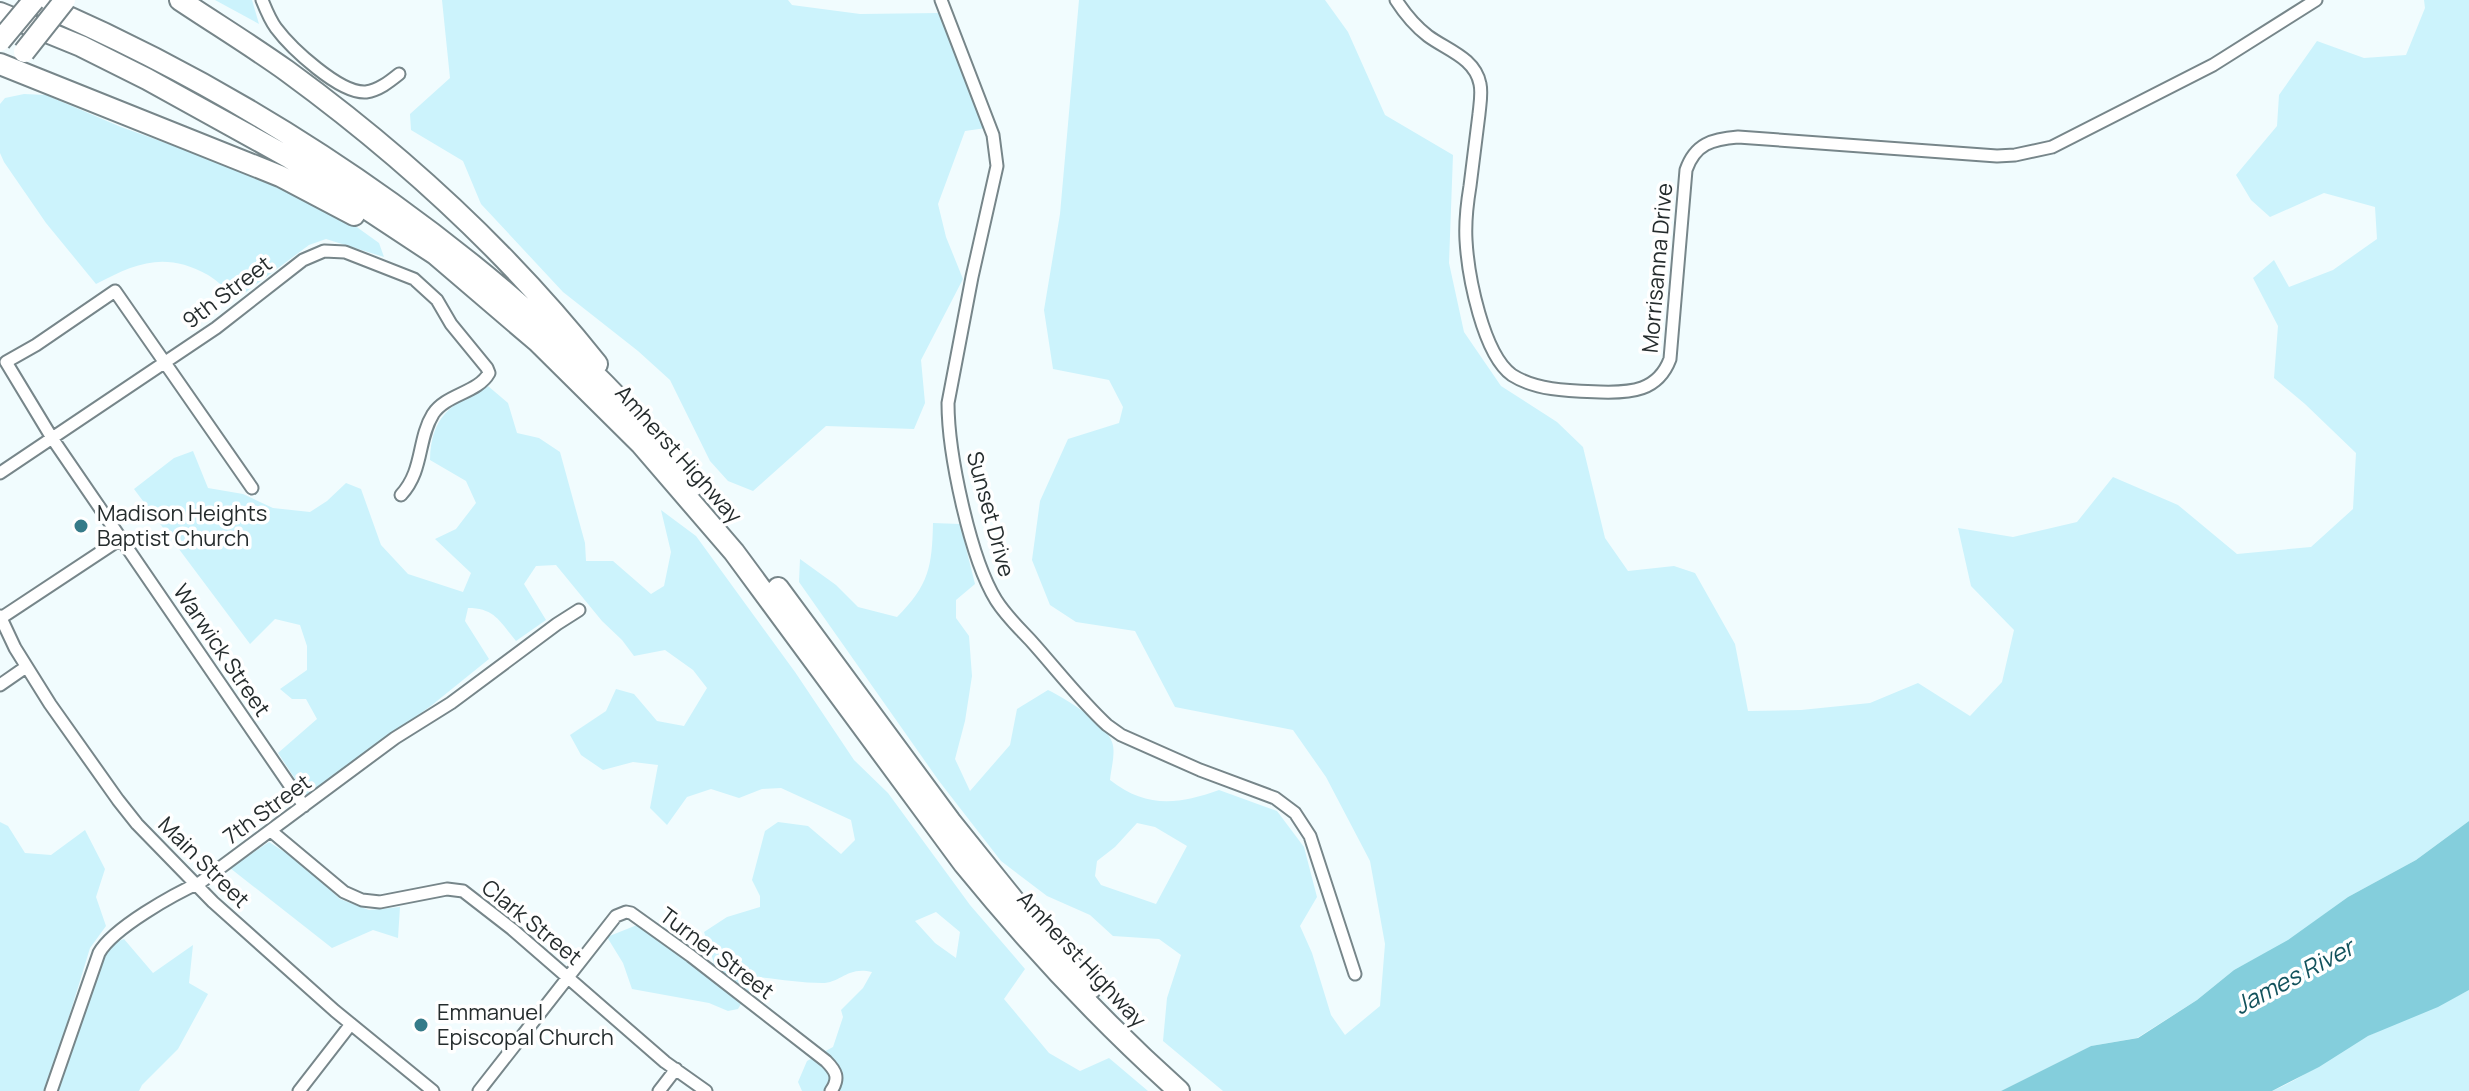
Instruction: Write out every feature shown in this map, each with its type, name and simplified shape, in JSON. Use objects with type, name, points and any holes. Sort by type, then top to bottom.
[{"type":"highway","points":[[0,41],[32,0]]},
{"type":"highway","name":"Amherst Highway","points":[[32,0],[202,83],[328,159],[431,234],[519,306],[583,364],[657,439],[778,589],[950,821],[1024,913],[1102,1000],[1197,1091]]},
{"type":"highway","points":[[5,66],[24,52],[65,0]]},
{"type":"highway","points":[[180,0],[322,98],[384,146],[451,205],[572,333],[657,439]]},
{"type":"highway","name":"Amherst Highway","points":[[0,13],[81,46],[288,157],[435,254],[538,342],[641,444],[726,542],[964,864],[1003,912],[1043,958],[1179,1091]]},
{"type":"highway","points":[[5,66],[280,176],[328,200],[415,252],[538,342]]},
{"type":"street","points":[[262,0],[283,36],[329,77],[348,87],[368,92],[399,74]]},
{"type":"street","name":"Sunset Drive","points":[[941,0],[993,135],[997,153],[997,166],[948,403],[956,473],[987,584],[1005,613],[1107,725],[1121,735],[1200,770],[1275,798],[1295,813],[1310,836],[1355,974]]},
{"type":"street","name":"Morrisanna Drive","points":[[1396,0],[1417,26],[1471,65],[1480,82],[1466,242],[1488,345],[1514,376],[1535,385],[1621,393],[1654,384],[1670,359],[1686,170],[1689,160],[1702,145],[1717,139],[1758,137],[1997,156],[2034,152],[2052,147],[2186,80],[2316,0]]},
{"type":"street","name":"9th Street","points":[[0,473],[216,328],[303,260],[329,250],[358,255],[414,279],[437,300],[451,324],[487,368],[487,377],[446,401],[432,416],[416,473],[401,495]]},
{"type":"street","name":"Warwick Street","points":[[166,362],[115,291],[6,362],[52,438],[304,806]]},
{"type":"street","points":[[166,362],[252,488]]},
{"type":"street","points":[[0,617],[122,538]]},
{"type":"street","name":"7th Street","points":[[51,1091],[103,946],[110,938],[174,894],[194,885],[395,738],[451,703],[579,610]]},
{"type":"street","name":"Main Street","points":[[0,617],[26,667],[118,800],[194,885],[351,1024],[433,1091]]},
{"type":"street","points":[[0,685],[26,667]]},
{"type":"street","name":"Clark Street","points":[[271,831],[354,898],[380,902],[447,889],[463,891],[706,1091]]},
{"type":"street","name":"Turner Street","points":[[567,976],[616,916],[631,913],[826,1061],[837,1076],[831,1091]]},
{"type":"street","points":[[479,1091],[567,976]]},
{"type":"street","points":[[299,1091],[351,1024]]},
{"type":"street","points":[[659,1091],[676,1069]]},
{"type":"shaded area","points":[[215,0],[252,0],[259,24]]},
{"type":"shaded area","points":[[442,0],[788,0],[792,5],[860,14],[939,13],[986,128],[965,131],[938,204],[946,237],[963,279],[921,360],[925,403],[914,429],[826,426],[753,491],[728,481],[710,461],[670,380],[563,292],[481,204],[463,161],[411,130],[410,114],[450,78]]},
{"type":"shaded area","points":[[1079,0],[1325,0],[1348,32],[1385,115],[1453,155],[1449,263],[1464,332],[1501,386],[1557,422],[1583,447],[1605,538],[1628,571],[1674,566],[1695,573],[1735,644],[1748,711],[1801,710],[1870,703],[1918,683],[1970,716],[2002,682],[2014,630],[1971,586],[1958,528],[2013,537],[2077,522],[2113,477],[2178,505],[2237,554],[2311,547],[2353,509],[2356,453],[2274,378],[2278,326],[2253,278],[2274,260],[2289,287],[2333,270],[2377,239],[2375,207],[2324,193],[2270,217],[2251,200],[2236,175],[2277,126],[2279,95],[2317,41],[2364,58],[2406,55],[2425,8],[2424,0],[2469,0],[2469,821],[2416,860],[2348,897],[2288,941],[2234,970],[2197,1000],[2137,1038],[2091,1046],[2001,1091],[1223,1091],[1163,1041],[1167,998],[1181,955],[1159,939],[1113,936],[1090,915],[1047,896],[1001,861],[939,781],[799,582],[800,559],[836,585],[858,607],[897,617],[916,595],[927,574],[933,523],[960,524],[975,584],[956,600],[956,618],[969,636],[972,676],[955,759],[970,791],[1010,745],[1017,709],[1048,690],[1102,727],[1114,751],[1110,780],[1123,789],[1162,801],[1189,799],[1219,790],[1277,811],[1304,847],[1317,897],[1300,926],[1312,953],[1331,1015],[1345,1035],[1380,1006],[1385,944],[1370,861],[1326,777],[1293,730],[1175,707],[1135,631],[1076,622],[1050,605],[1032,560],[1040,501],[1068,439],[1119,423],[1123,407],[1109,380],[1053,369],[1044,310],[1060,214]],"holes":[[[1137,823],[1155,827],[1187,846],[1156,904],[1101,885],[1095,876],[1097,861]]]},
{"type":"shaded area","points":[[24,94],[46,95],[121,127],[273,181],[340,215],[379,243],[384,257],[326,239],[309,245],[246,292],[229,290],[192,268],[164,262],[124,270],[96,284],[46,223],[0,153],[0,104],[5,98]]},
{"type":"shaded area","points":[[488,386],[508,403],[517,433],[539,438],[560,452],[585,543],[586,561],[613,561],[651,594],[664,586],[671,552],[661,510],[696,536],[795,672],[854,760],[888,793],[970,905],[1025,969],[1004,999],[1049,1053],[1080,1071],[1109,1058],[1148,1091],[802,1091],[798,1082],[807,1061],[833,1047],[843,1017],[841,1010],[863,988],[872,972],[856,971],[822,983],[757,977],[738,1009],[728,1011],[709,1003],[632,989],[623,963],[607,937],[637,925],[690,964],[714,963],[704,932],[727,917],[760,907],[760,896],[752,880],[765,831],[778,822],[808,826],[841,854],[855,840],[851,820],[781,788],[762,789],[739,798],[711,789],[687,797],[667,825],[650,808],[658,765],[633,762],[603,770],[581,755],[570,735],[606,711],[616,689],[634,694],[657,721],[684,726],[707,688],[693,670],[665,650],[634,656],[556,565],[536,566],[524,584],[546,620],[516,641],[491,613],[468,608],[465,621],[489,659],[307,797],[278,753],[317,719],[306,699],[292,699],[280,689],[307,670],[307,646],[300,625],[275,619],[250,644],[134,489],[174,458],[193,451],[208,488],[243,494],[273,508],[310,512],[346,483],[361,489],[381,545],[408,574],[463,592],[471,573],[435,539],[456,529],[476,503],[466,481],[430,460],[434,432],[439,422],[454,406]],"holes":[[[936,912],[960,932],[956,958],[935,943],[915,921]]]},
{"type":"shaded area","points":[[0,822],[8,826],[25,853],[51,855],[85,830],[105,869],[96,897],[106,926],[90,948],[54,1066],[89,997],[108,945],[124,939],[153,973],[193,945],[189,983],[208,994],[178,1049],[139,1091],[0,1091]]},
{"type":"shaded area","points":[[269,842],[300,862],[340,899],[369,910],[400,907],[398,938],[373,930],[332,948],[230,868]]},
{"type":"shaded area","points":[[2469,990],[2469,1091],[2272,1091],[2368,1036]]},
{"type":"water","name":"James River","points":[[2469,821],[2469,990],[2438,1007],[2368,1036],[2319,1067],[2272,1091],[2001,1091],[2091,1046],[2138,1038],[2197,1000],[2234,970],[2288,940],[2348,897],[2416,860]]},
{"type":"place","name":"Madison Heights Baptist Church","points":[[81,526]]},
{"type":"place","name":"Emmanuel Episcopal Church","points":[[421,1025]]}]
